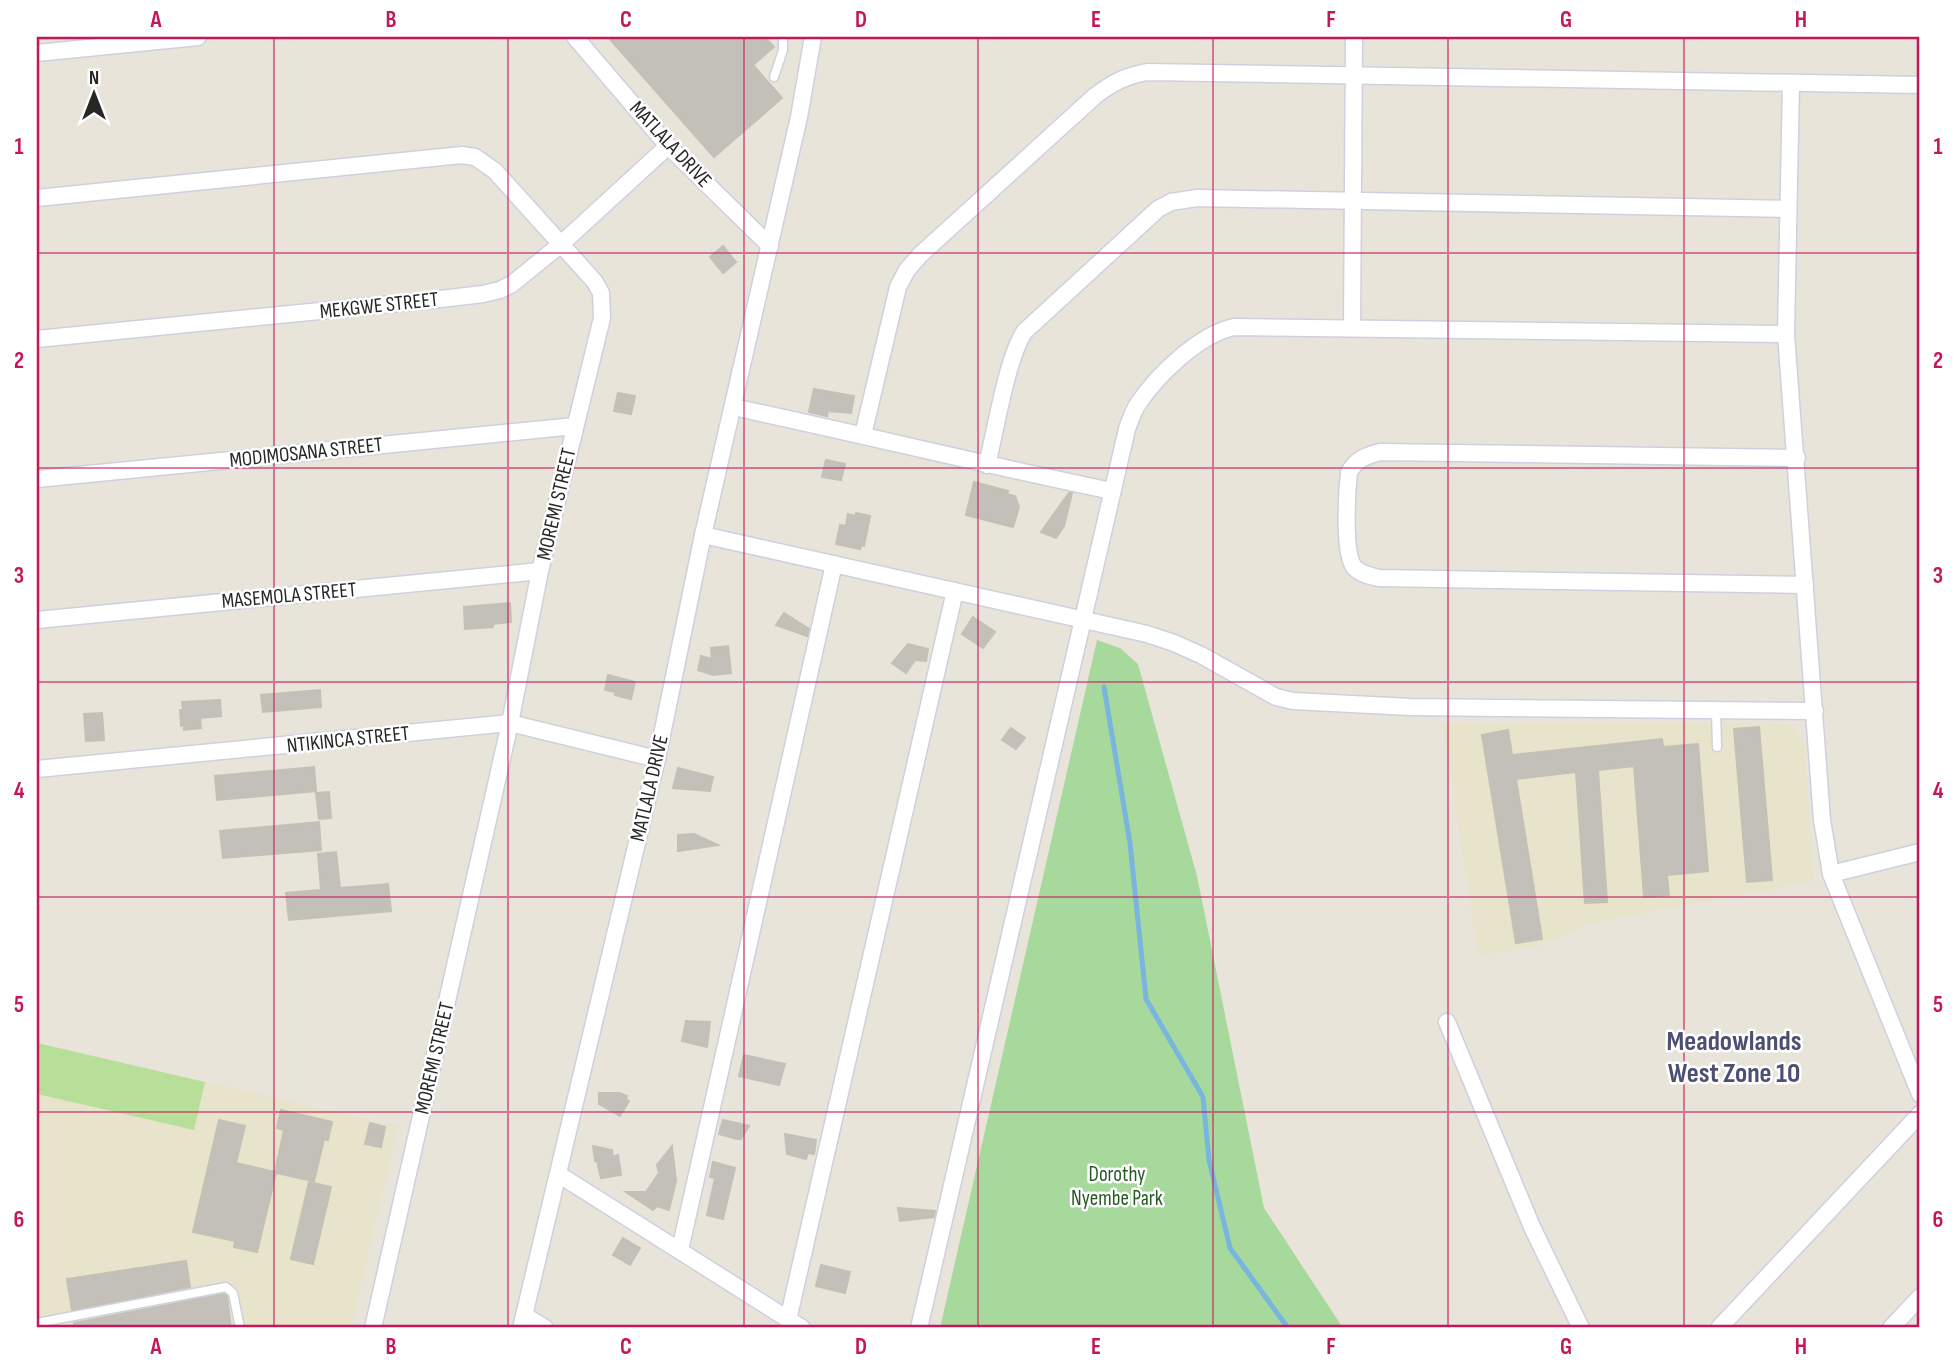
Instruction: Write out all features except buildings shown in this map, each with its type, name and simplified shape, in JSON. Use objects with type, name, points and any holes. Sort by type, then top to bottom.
[{"type":"street","points":[[37,53],[198,37]]},
{"type":"street","name":"MATLALA DRIVE","points":[[575,37],[668,146],[770,246]]},
{"type":"street","name":"MATLALA DRIVE","points":[[523,1322],[657,759],[702,535],[799,117],[813,37]]},
{"type":"street","points":[[1352,328],[1354,37]]},
{"type":"street","points":[[863,435],[898,287],[907,270],[920,254],[1114,82],[1129,75],[1147,72],[1920,85]]},
{"type":"street","points":[[1791,83],[1786,334],[1822,820],[1831,874],[1920,1094]]},
{"type":"street","name":"MEKGWE STREET","points":[[37,339],[483,294],[500,290],[513,284],[560,245],[668,146]]},
{"type":"street","name":"MOREMI STREET","points":[[37,198],[462,155],[475,157],[495,171],[596,282],[601,293],[602,318],[540,571],[510,723],[373,1328]]},
{"type":"street","points":[[987,465],[1011,365],[1024,332],[1158,209],[1171,202],[1197,198],[1788,209]]},
{"type":"street","points":[[919,1328],[1127,429],[1136,406],[1154,383],[1207,337],[1234,327],[1786,334]]},
{"type":"street","points":[[733,407],[1112,491]]},
{"type":"street","name":"MODIMOSANA STREET","points":[[37,479],[575,426]]},
{"type":"street","points":[[1797,458],[1380,452],[1356,461],[1349,472],[1349,549],[1351,563],[1357,570],[1379,578],[1805,586]]},
{"type":"street","points":[[702,535],[1147,634],[1174,643],[1276,697],[1293,701],[1410,707],[1815,711]]},
{"type":"street","points":[[680,1250],[834,564]]},
{"type":"street","name":"MASEMOLA STREET","points":[[37,620],[540,571]]},
{"type":"street","points":[[558,1174],[795,1324],[955,591]]},
{"type":"street","name":"NTIKINCA STREET","points":[[37,769],[510,723],[657,759]]},
{"type":"street","points":[[1831,874],[1920,852]]},
{"type":"street","points":[[1447,1022],[1532,1227],[1581,1328]]},
{"type":"street","points":[[1719,1328],[1920,1114]]},
{"type":"street","points":[[1891,1328],[1920,1297]]},
{"type":"street","points":[[523,1322],[545,1328]]},
{"type":"lane","points":[[774,77],[783,50],[783,37]]},
{"type":"lane","points":[[1716,710],[1717,747]]},
{"type":"lane","points":[[37,1323],[226,1287],[233,1293],[240,1328]]},
{"type":"shaded area","points":[[1442,723],[1777,723],[1792,726],[1804,742],[1814,881],[1587,924],[1536,947],[1478,955]]},
{"type":"shaded area","points":[[37,1043],[398,1126],[351,1328],[37,1328]]},
{"type":"green space","name":"Dorothy Nyembe Park","points":[[1097,640],[1120,648],[1138,664],[1197,876],[1264,1208],[1343,1328],[940,1328]]},
{"type":"green space","points":[[37,1043],[205,1082],[194,1130],[37,1094]]},
{"type":"waterway","points":[[1104,687],[1130,843],[1146,999],[1203,1097],[1209,1160],[1230,1248],[1288,1328]]},
{"type":"district","name":"Meadowlands West Zone 10","points":[[1734,1056]]}]
